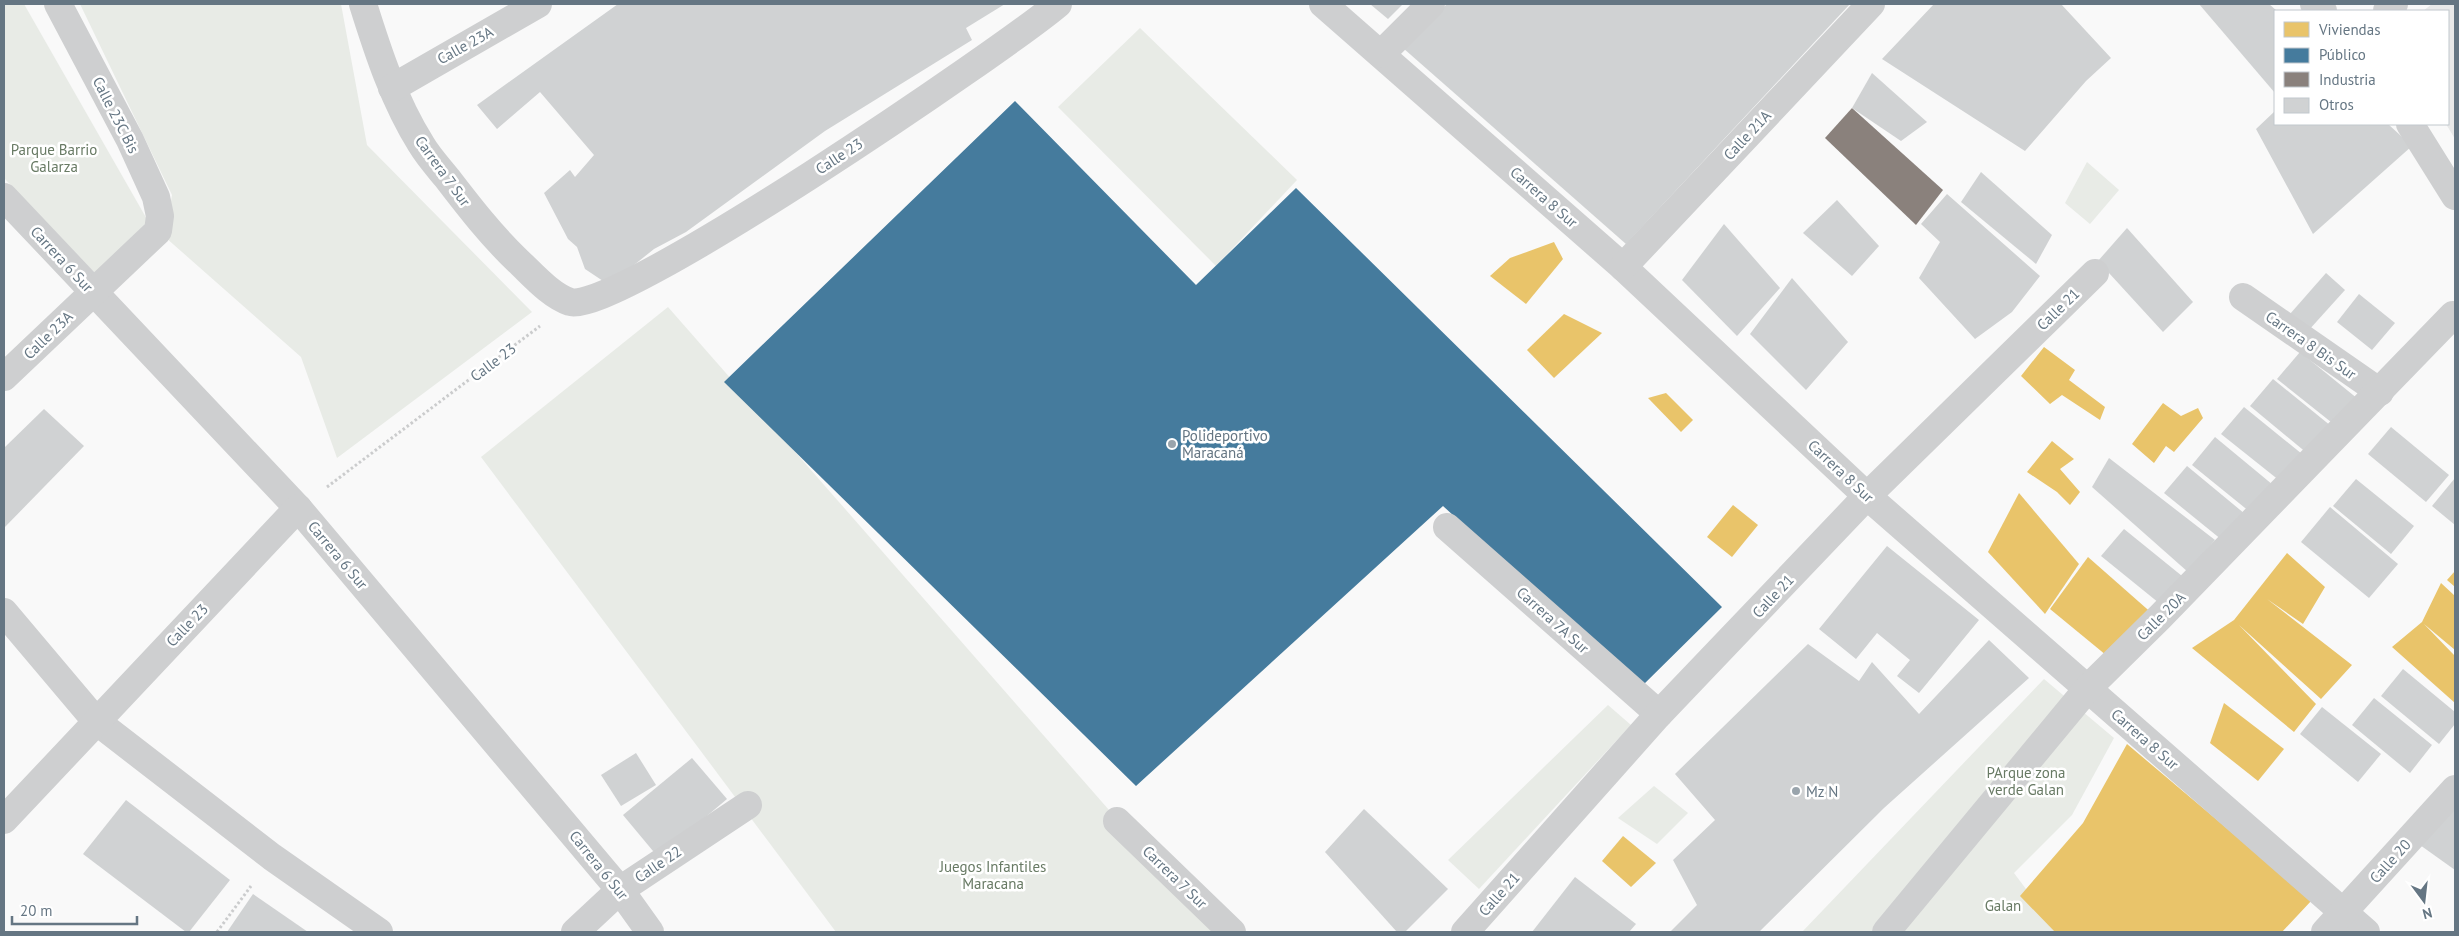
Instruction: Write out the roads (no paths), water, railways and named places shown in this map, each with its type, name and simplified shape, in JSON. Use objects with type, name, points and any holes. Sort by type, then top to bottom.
[{"type":"street","name":"Calle 23C Bis","points":[[58,4],[130,140],[148,181],[160,216],[158,231]]},
{"type":"street","name":"Carrera 7 Sur","points":[[363,4],[392,88],[421,144],[488,232],[547,288],[572,302]]},
{"type":"street","name":"Calle 23A","points":[[392,88],[538,4]]},
{"type":"street","name":"Calle 23","points":[[572,302],[594,299],[627,285],[730,227],[883,127],[1058,4]]},
{"type":"street","name":"Carrera 8 Sur","points":[[1323,4],[1623,267],[1867,496],[2088,688],[2334,922],[2366,932]]},
{"type":"street","points":[[1381,54],[1431,4]]},
{"type":"street","name":"Calle 21A","points":[[1623,267],[1871,4]]},
{"type":"street","points":[[2411,125],[2455,196]]},
{"type":"street","name":"Carrera 6 Sur","points":[[4,197],[298,508],[620,890],[650,932]]},
{"type":"street","name":"Calle 23A","points":[[4,378],[158,231]]},
{"type":"street","name":"Calle 21","points":[[1465,932],[1659,714],[1867,496],[2095,273]]},
{"type":"street","name":"Carrera 8 Bis Sur","points":[[2243,298],[2380,392]]},
{"type":"street","name":"Calle 20A","points":[[1886,932],[2088,688],[2380,392],[2453,315]]},
{"type":"street","name":"Calle 23","points":[[4,820],[298,508]]},
{"type":"street","name":"Carrera 7A Sur","points":[[1447,526],[1659,714]]},
{"type":"street","points":[[4,612],[96,721],[272,857],[379,932]]},
{"type":"street","name":"Calle 20","points":[[2334,922],[2455,789]]},
{"type":"street","name":"Calle 22","points":[[575,932],[620,890],[748,805]]},
{"type":"street","name":"Carrera 7 Sur","points":[[1117,821],[1232,932]]},
{"type":"place","name":"Polideportivo Maracaná","points":[[1172,444]]},
{"type":"place","name":"Mz N","points":[[1796,791]]},
{"type":"park label","name":"Parque Barrio Galarza","points":[[54,158]]},
{"type":"park label","name":"PArque zona verde Galan","points":[[2026,780]]},
{"type":"park label","name":"Juegos Infantiles Maracana","points":[[993,874]]},
{"type":"park label","name":"Galan","points":[[2003,905]]}]
